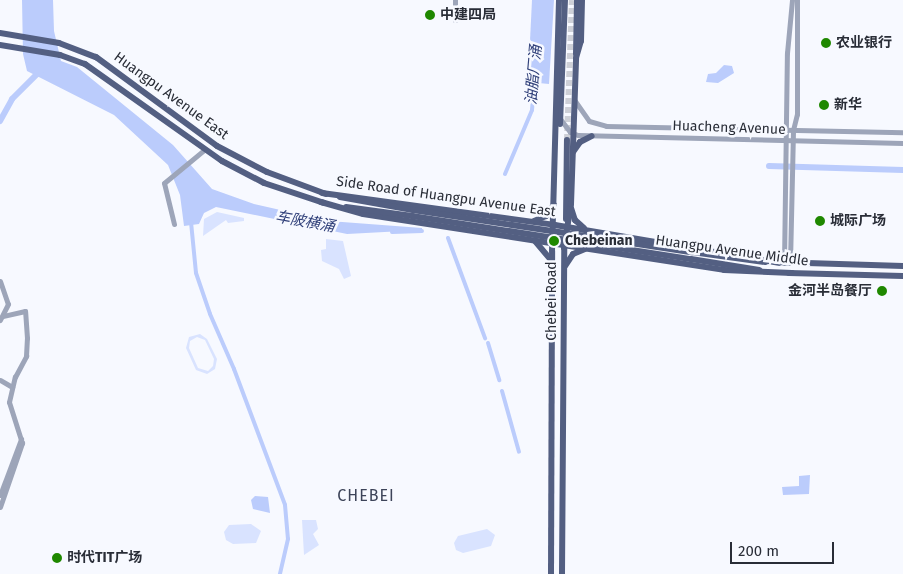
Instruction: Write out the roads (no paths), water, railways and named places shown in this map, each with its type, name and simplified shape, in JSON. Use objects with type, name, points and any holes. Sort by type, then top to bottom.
[{"type":"main road","name":"Chebei Road","points":[[551,574],[552,264],[557,141],[559,0]]},
{"type":"main road","points":[[557,141],[560,120],[565,0]]},
{"type":"main road","points":[[576,58],[577,0]]},
{"type":"main road","name":"Chebei Road","points":[[562,574],[564,244],[570,204],[576,58],[581,41],[582,0]]},
{"type":"main road","name":"Huangpu Avenue East","points":[[0,33],[59,43],[107,64],[219,147],[264,170],[322,193],[413,213]]},
{"type":"main road","name":"Huangpu Avenue East","points":[[0,45],[60,55],[105,76],[214,157],[259,181],[321,202],[559,234]]},
{"type":"main road","points":[[560,120],[567,124],[574,120]]},
{"type":"main road","points":[[572,153],[580,142],[592,136]]},
{"type":"main road","points":[[566,224],[567,140]]},
{"type":"main road","points":[[214,157],[221,155],[219,147]]},
{"type":"main road","points":[[259,181],[257,173],[264,170]]},
{"type":"main road","name":"Side Road of Huangpu Avenue East","points":[[322,193],[554,225],[566,224],[587,230],[784,263]]},
{"type":"main road","points":[[522,238],[527,230],[526,221],[546,216],[555,200]]},
{"type":"main road","name":"Side Road of Huangpu Avenue East","points":[[321,202],[362,214],[741,272],[792,273]]},
{"type":"main road","points":[[570,204],[575,220],[587,230]]},
{"type":"main road","points":[[502,235],[508,226],[506,218]]},
{"type":"main road","points":[[598,249],[594,240],[600,232]]},
{"type":"main road","name":"Huangpu Avenue Middle","points":[[559,234],[792,273],[903,276]]},
{"type":"main road","points":[[627,254],[624,244],[630,236]]},
{"type":"main road","points":[[532,239],[544,249],[552,264]]},
{"type":"main road","points":[[552,272],[558,269],[564,271],[573,254],[590,248]]},
{"type":"main road","name":"Huangpu Avenue Middle","points":[[692,256],[784,263],[903,266]]},
{"type":"main road","points":[[835,265],[839,270],[836,275]]},
{"type":"main road","points":[[874,276],[870,270],[875,265]]},
{"type":"main road","points":[[551,557],[557,562],[562,558]]},
{"type":"street","points":[[455,0],[455,20]]},
{"type":"street","points":[[784,263],[790,163],[787,53],[792,0]]},
{"type":"street","points":[[790,130],[797,114],[797,0]]},
{"type":"street","name":"Huacheng Avenue","points":[[575,101],[587,120],[602,125],[903,132]]},
{"type":"street","points":[[560,120],[573,134]]},
{"type":"street","name":"Huacheng Avenue","points":[[573,134],[903,143]]},
{"type":"street","points":[[174,224],[164,183],[204,150]]},
{"type":"street","points":[[0,281],[8,304],[1,318]]},
{"type":"street","points":[[0,507],[21,439],[9,407],[12,388],[26,356],[26,311],[1,318]]},
{"type":"street","points":[[0,380],[12,388]]},
{"type":"street","points":[[0,495],[21,439]]},
{"type":"water","points":[[22,0],[53,0],[54,31],[61,61],[77,67],[173,145],[212,189],[254,204],[329,221],[422,228],[422,230],[347,234],[216,207],[204,213],[199,224],[184,226],[180,195],[168,165],[114,115],[27,71],[23,54]]},
{"type":"water","points":[[532,0],[554,0],[549,84],[528,82]]},
{"type":"water","points":[[724,65],[732,66],[734,73],[718,83],[706,82],[708,74],[716,73]]},
{"type":"water","points":[[810,475],[809,494],[783,495],[782,487],[799,486],[799,476]]},
{"type":"water","points":[[255,496],[268,497],[270,513],[253,509],[251,500]]},
{"type":"waterway","points":[[0,121],[12,99],[41,70]]},
{"type":"waterway","name":"油脂厂涌","points":[[505,174],[532,110],[535,77]]},
{"type":"waterway","points":[[769,166],[903,170]]},
{"type":"waterway","points":[[191,222],[196,273],[210,314],[234,369],[285,505],[288,539],[280,574]]},
{"type":"waterway","name":"车陂横涌","points":[[392,232],[422,231]]},
{"type":"waterway","name":"车陂横涌","points":[[448,238],[485,338]]},
{"type":"waterway","name":"车陂横涌","points":[[488,343],[499,380]]},
{"type":"waterway","name":"车陂横涌","points":[[502,391],[519,452]]},
{"type":"tunnel","points":[[567,140],[572,0]]},
{"type":"place","name":"中建四局","points":[[430,15]]},
{"type":"place","name":"农业银行","points":[[826,43]]},
{"type":"place","name":"新华","points":[[824,105]]},
{"type":"place","name":"城际广场","points":[[820,221]]},
{"type":"place","name":"Chebeinan","points":[[554,241]]},
{"type":"place","name":"金河半岛餐厅","points":[[882,291]]},
{"type":"place","name":"时代TIT广场","points":[[57,558]]},
{"type":"district","name":"CHEBEI","points":[[366,496]]}]
